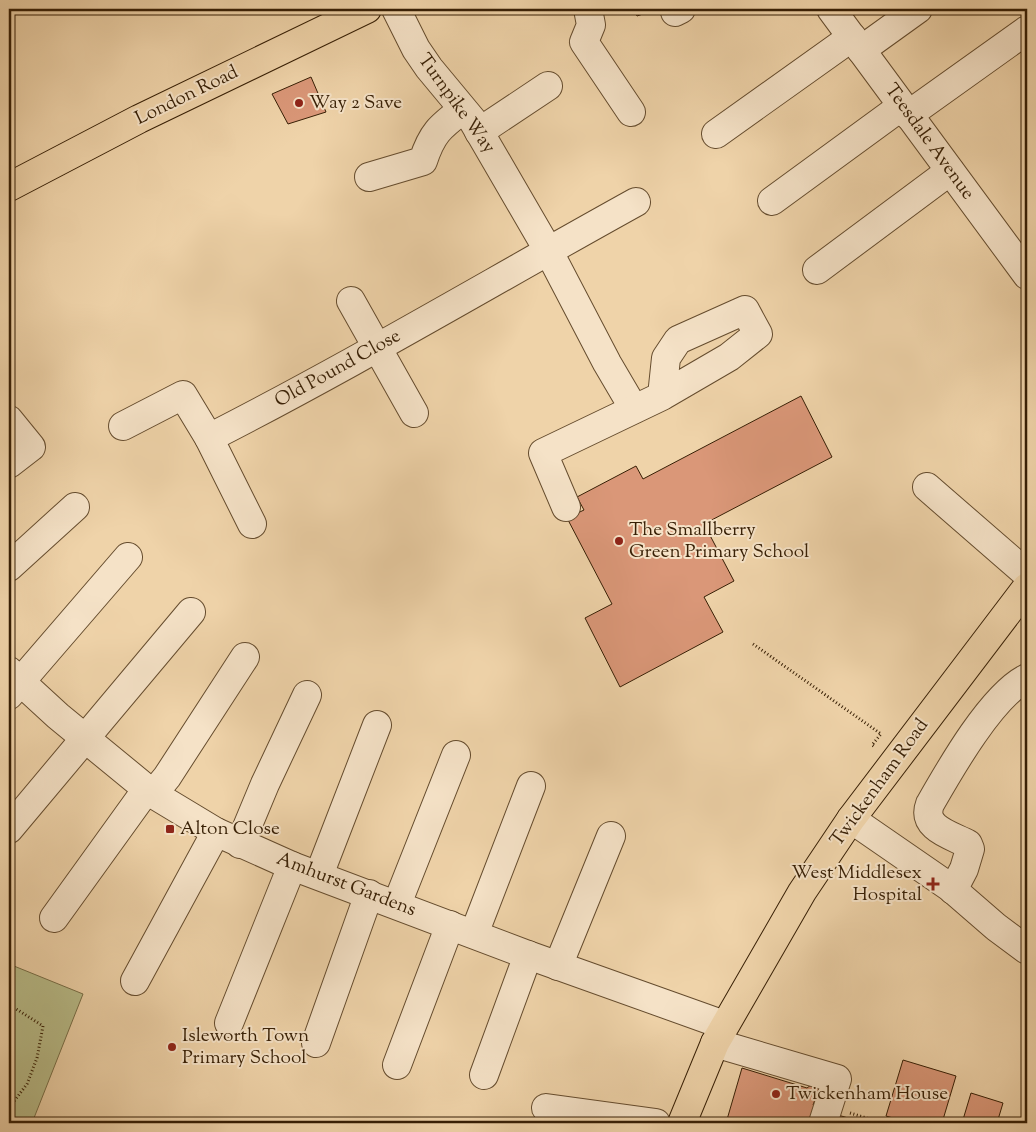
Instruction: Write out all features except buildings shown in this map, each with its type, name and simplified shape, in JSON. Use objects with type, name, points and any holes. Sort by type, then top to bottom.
[{"type":"main road","name":"London Road","points":[[9,187],[154,112],[367,9]]},
{"type":"main road","name":"Twickenham Road","points":[[682,1123],[720,1034],[802,892],[851,819],[1027,587]]},
{"type":"street","name":"Turnpike Way","points":[[396,9],[416,49],[442,86],[473,121],[480,132],[548,250],[607,363],[634,409]]},
{"type":"street","points":[[588,9],[590,24],[584,42],[631,112]]},
{"type":"street","name":"Teesdale Avenue","points":[[832,9],[1027,275]]},
{"type":"street","points":[[716,134],[856,43],[918,9]]},
{"type":"street","points":[[772,201],[905,110],[1026,21]]},
{"type":"street","points":[[480,132],[548,86]]},
{"type":"street","points":[[369,177],[423,161],[428,146],[440,127],[462,110]]},
{"type":"street","points":[[817,270],[950,171]]},
{"type":"street","points":[[548,250],[636,202]]},
{"type":"street","name":"Old Pound Close","points":[[209,438],[295,394],[378,348],[548,250]]},
{"type":"street","points":[[351,301],[414,413]]},
{"type":"street","points":[[123,426],[183,395],[209,438],[252,524]]},
{"type":"street","points":[[566,507],[543,453],[662,396]]},
{"type":"street","points":[[9,420],[31,447],[9,464]]},
{"type":"street","points":[[927,487],[1027,574]]},
{"type":"street","points":[[9,567],[74,507]]},
{"type":"street","points":[[13,682],[128,558]]},
{"type":"street","points":[[9,829],[191,612]]},
{"type":"street","points":[[54,918],[150,792],[167,777],[245,657]]},
{"type":"street","points":[[953,890],[964,869],[970,849],[968,844],[935,827],[930,822],[927,811],[986,715],[1008,692],[1027,678]]},
{"type":"street","name":"Amhurst Gardens","points":[[13,682],[150,792],[216,832],[292,866],[528,954],[720,1034],[837,1079],[826,1115]]},
{"type":"street","points":[[240,844],[265,784],[307,695]]},
{"type":"street","points":[[319,875],[377,725]]},
{"type":"street","points":[[397,904],[456,755]]},
{"type":"street","points":[[397,1065],[531,786]]},
{"type":"street","points":[[851,819],[953,890],[989,934],[1027,950]]},
{"type":"street","points":[[135,981],[216,832]]},
{"type":"street","points":[[558,966],[611,836]]},
{"type":"street","points":[[229,1023],[292,866]]},
{"type":"street","points":[[316,1044],[370,894]]},
{"type":"street","points":[[484,1075],[528,954]]},
{"type":"street","points":[[546,1108],[656,1123]]},
{"type":"path","points":[[753,644],[881,734],[872,745],[878,750]]},
{"type":"path","points":[[9,1002],[13,1007],[43,1026],[37,1058],[27,1084],[9,1108]]},
{"type":"path","points":[[826,1115],[883,1123]]},
{"type":"green space","points":[[9,964],[83,994],[32,1123],[9,1123]]},
{"type":"place","name":"Way 2 Save","points":[[299,103]]},
{"type":"place","name":"The Smallberry Green Primary School","points":[[619,541]]},
{"type":"place","name":"Alton Close","points":[[170,829]]},
{"type":"place","name":"West Middlesex Hospital","points":[[933,884]]},
{"type":"place","name":"Isleworth Town Primary School","points":[[172,1047]]},
{"type":"place","name":"Twickenham House","points":[[776,1094]]}]
